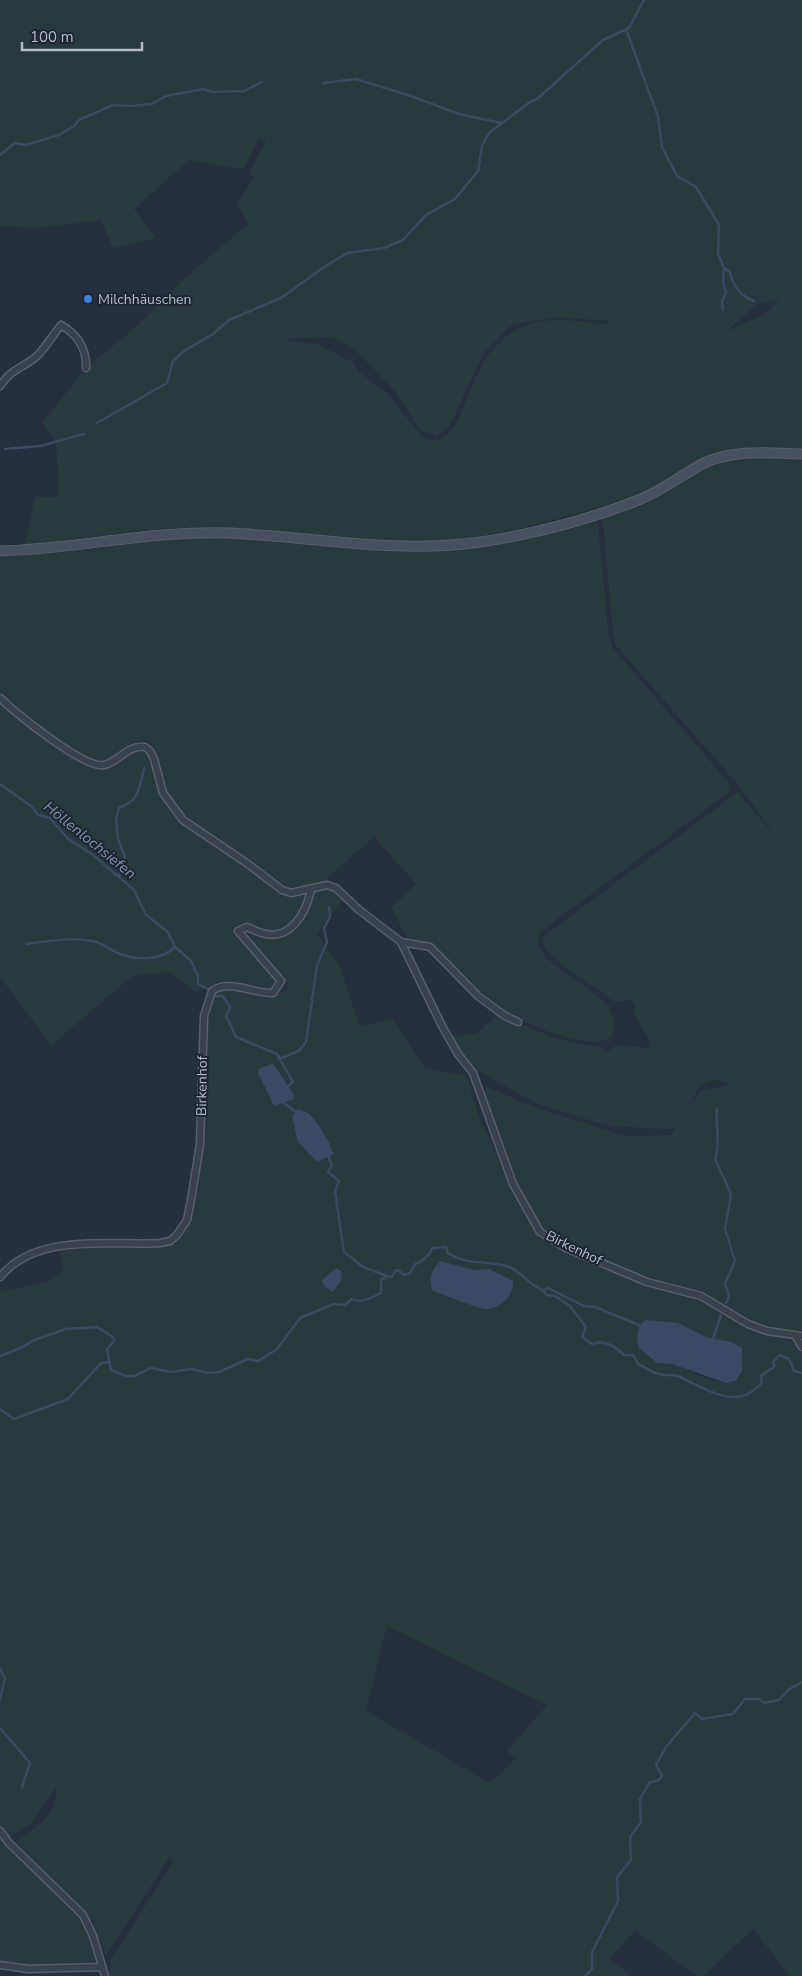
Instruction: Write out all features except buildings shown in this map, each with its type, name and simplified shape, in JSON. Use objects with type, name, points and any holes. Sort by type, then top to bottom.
[{"type":"street","points":[[0,386],[13,370],[35,358],[42,351],[61,324],[70,330],[80,341],[86,368]]},
{"type":"street","points":[[0,551],[47,550],[178,533],[230,533],[384,546],[463,544],[552,527],[628,504],[665,488],[703,464],[718,458],[732,455],[802,454]]},
{"type":"street","name":"Birkenhof","points":[[0,698],[18,715],[92,765],[109,764],[131,749],[145,747],[150,751],[154,759],[163,793],[183,820],[282,890],[291,893],[327,886],[336,888],[358,909],[401,942],[442,1026],[458,1054],[473,1074],[513,1184],[540,1232],[564,1247],[647,1282],[701,1296],[748,1324],[799,1337]]},
{"type":"street","name":"Birkenhof","points":[[0,1277],[18,1260],[60,1246],[79,1243],[160,1244],[170,1241],[177,1235],[187,1220],[197,1166],[200,1144],[204,1016],[212,992],[224,986],[264,994],[273,993],[278,988],[281,982],[238,931],[247,927],[262,933],[272,934],[290,929],[305,911],[311,890]]},
{"type":"street","name":"Birkenhof","points":[[401,942],[430,947],[478,996],[505,1016],[518,1022]]},
{"type":"street","points":[[799,1337],[802,1347]]},
{"type":"street","points":[[0,1832],[83,1915],[93,1936],[105,1976]]},
{"type":"street","points":[[0,1965],[28,1969],[102,1967]]},
{"type":"green space","points":[[0,0],[802,0],[802,1330],[781,1329],[748,1320],[749,1328],[792,1341],[802,1340],[802,1976],[790,1976],[753,1929],[703,1976],[697,1976],[635,1931],[609,1959],[632,1976],[110,1976],[111,1959],[174,1861],[169,1858],[106,1956],[89,1915],[18,1845],[18,1840],[39,1825],[50,1812],[56,1797],[56,1788],[31,1824],[3,1841],[80,1917],[97,1958],[90,1965],[28,1967],[0,1961],[0,1292],[49,1281],[64,1270],[60,1251],[95,1247],[165,1247],[181,1239],[191,1221],[196,1201],[203,1146],[206,1021],[218,989],[273,997],[286,990],[288,982],[275,982],[270,988],[224,982],[195,992],[170,972],[134,975],[51,1045],[0,977],[0,698],[84,761],[101,766],[131,749],[146,754],[158,751],[146,740],[132,743],[107,760],[92,759],[49,733],[0,692],[0,557],[94,549],[183,536],[248,538],[343,548],[423,550],[475,547],[528,538],[594,521],[598,524],[608,632],[613,648],[729,783],[730,788],[728,793],[540,932],[539,943],[544,954],[553,964],[593,992],[611,1012],[614,1030],[607,1040],[592,1042],[573,1039],[512,1016],[501,1010],[502,1008],[465,979],[432,943],[408,939],[391,908],[416,884],[374,837],[323,882],[342,900],[317,934],[340,966],[360,1027],[392,1018],[425,1068],[467,1076],[479,1117],[510,1182],[517,1181],[484,1091],[487,1087],[542,1110],[625,1136],[670,1135],[676,1127],[671,1129],[608,1126],[533,1102],[476,1069],[451,1036],[476,1034],[498,1014],[556,1039],[599,1047],[607,1052],[616,1045],[650,1048],[648,1037],[633,1013],[636,1004],[630,1000],[614,1002],[564,967],[541,941],[545,935],[738,792],[779,841],[739,786],[614,643],[602,513],[637,501],[636,496],[515,530],[440,541],[388,542],[207,527],[129,532],[25,545],[35,497],[59,497],[56,442],[42,423],[86,368],[138,325],[187,276],[248,224],[237,203],[255,177],[249,172],[266,141],[259,138],[244,169],[189,160],[134,209],[156,238],[113,248],[101,220],[36,228],[0,226]],"holes":[[[780,299],[764,315],[726,331],[756,305]],[[556,317],[608,321],[608,324],[554,320],[521,328],[507,336],[496,345],[487,357],[452,430],[437,441],[422,437],[387,393],[359,372],[354,363],[320,345],[280,339],[332,337],[354,349],[394,390],[420,430],[436,436],[450,425],[485,351],[513,324]],[[273,1063],[275,1064],[293,1093],[269,1098],[259,1069]],[[719,1080],[731,1085],[700,1091],[691,1104],[700,1087],[708,1082]],[[321,1134],[327,1144],[318,1162],[298,1142]],[[678,1323],[706,1337],[732,1342],[742,1371],[736,1382],[720,1382],[672,1364]],[[387,1626],[547,1705],[506,1752],[517,1758],[490,1783],[366,1711]]]},
{"type":"water","points":[[273,1063],[293,1093],[294,1099],[274,1106],[258,1073],[259,1069]]},
{"type":"water","points":[[297,1109],[304,1111],[315,1120],[334,1154],[318,1162],[298,1142],[292,1116]]},
{"type":"water","points":[[440,1261],[474,1270],[489,1269],[513,1281],[509,1296],[497,1306],[483,1309],[432,1290],[431,1278],[433,1271]]},
{"type":"water","points":[[336,1268],[341,1271],[342,1279],[333,1292],[324,1286],[322,1280]]},
{"type":"water","points":[[646,1320],[678,1323],[706,1337],[732,1342],[742,1348],[742,1371],[736,1381],[726,1383],[672,1364],[657,1363],[639,1348],[637,1339],[639,1325]]},
{"type":"waterway","points":[[97,423],[167,383],[173,361],[184,351],[213,334],[229,320],[281,298],[347,253],[384,248],[403,240],[426,215],[455,199],[478,171],[482,146],[489,133],[530,102],[537,99],[603,40],[629,28],[644,0]]},
{"type":"waterway","points":[[626,29],[658,117],[662,147],[677,176],[696,187],[719,225],[718,254],[724,268],[730,272],[738,290],[745,297],[754,301]]},
{"type":"waterway","points":[[323,83],[356,79],[411,96],[459,114],[501,123]]},
{"type":"waterway","points":[[0,155],[15,143],[26,145],[59,135],[74,126],[79,120],[113,105],[152,104],[166,96],[203,89],[212,92],[244,91],[262,82]]},
{"type":"waterway","points":[[723,310],[722,301],[726,293],[723,282],[724,268]]},
{"type":"waterway","points":[[5,449],[40,446],[84,434]]},
{"type":"waterway","points":[[119,875],[125,857],[118,839],[116,819],[119,808],[126,805],[138,793],[144,768]]},
{"type":"waterway","name":"Höllenlochsiefen","points":[[0,784],[31,806],[38,815],[50,818],[68,839],[92,854],[134,890],[146,915],[168,932],[175,947],[191,961],[198,976],[198,984],[209,990]]},
{"type":"waterway","points":[[279,1059],[299,1051],[306,1042],[317,966],[327,942],[324,928],[330,917],[329,907]]},
{"type":"waterway","points":[[27,944],[59,940],[84,940],[99,943],[120,954],[135,958],[156,957],[175,947]]},
{"type":"waterway","name":"Höllenlochsiefen","points":[[216,996],[223,996],[230,1007],[226,1016],[236,1037],[277,1054],[293,1082],[286,1088]]},
{"type":"waterway","name":"Höllenlochsiefen","points":[[284,1103],[297,1113]]},
{"type":"waterway","points":[[717,1109],[718,1147],[715,1159],[731,1194],[725,1229],[735,1261],[725,1284],[729,1296],[726,1303]]},
{"type":"waterway","name":"Höllenlochsiefen","points":[[318,1127],[329,1148]]},
{"type":"waterway","name":"Höllenlochsiefen","points":[[328,1156],[332,1165],[328,1172],[339,1181],[335,1191],[344,1252],[363,1267],[387,1276]]},
{"type":"waterway","points":[[0,1356],[23,1347],[32,1341],[66,1329],[97,1327],[113,1337],[114,1341],[107,1349],[111,1370],[126,1376],[134,1376],[151,1368],[171,1372],[191,1369],[208,1373],[219,1372],[248,1359],[258,1361],[277,1349],[300,1318],[334,1304],[345,1305],[352,1299],[359,1301],[371,1298],[381,1293],[381,1280],[387,1276],[392,1277],[395,1271],[398,1270],[404,1275],[410,1273],[415,1264],[425,1258],[432,1248],[446,1247],[448,1253],[462,1260],[502,1265],[515,1270],[547,1295],[555,1296],[570,1306],[586,1327],[582,1337],[592,1344],[605,1343],[613,1346],[624,1355],[633,1355],[638,1364],[656,1373],[678,1376],[710,1391],[732,1397],[743,1396],[753,1391],[762,1382],[761,1376],[775,1366],[773,1362],[779,1355],[789,1359],[794,1371],[802,1373]]},
{"type":"waterway","points":[[544,1290],[548,1288],[584,1306],[595,1307],[639,1325]]},
{"type":"waterway","points":[[713,1339],[721,1315]]},
{"type":"waterway","points":[[0,1409],[14,1419],[68,1399],[101,1363],[109,1362]]},
{"type":"waterway","points":[[0,1669],[5,1678],[0,1699]]},
{"type":"waterway","points":[[585,1976],[592,1969],[592,1952],[618,1901],[617,1877],[631,1860],[630,1837],[641,1822],[640,1799],[649,1783],[659,1780],[662,1776],[656,1765],[666,1747],[695,1713],[702,1719],[733,1714],[745,1699],[759,1699],[764,1703],[779,1700],[788,1690],[802,1682]]},
{"type":"waterway","points":[[0,1728],[30,1763],[22,1787]]},
{"type":"place","name":"Milchhäuschen","points":[[88,299]]}]
